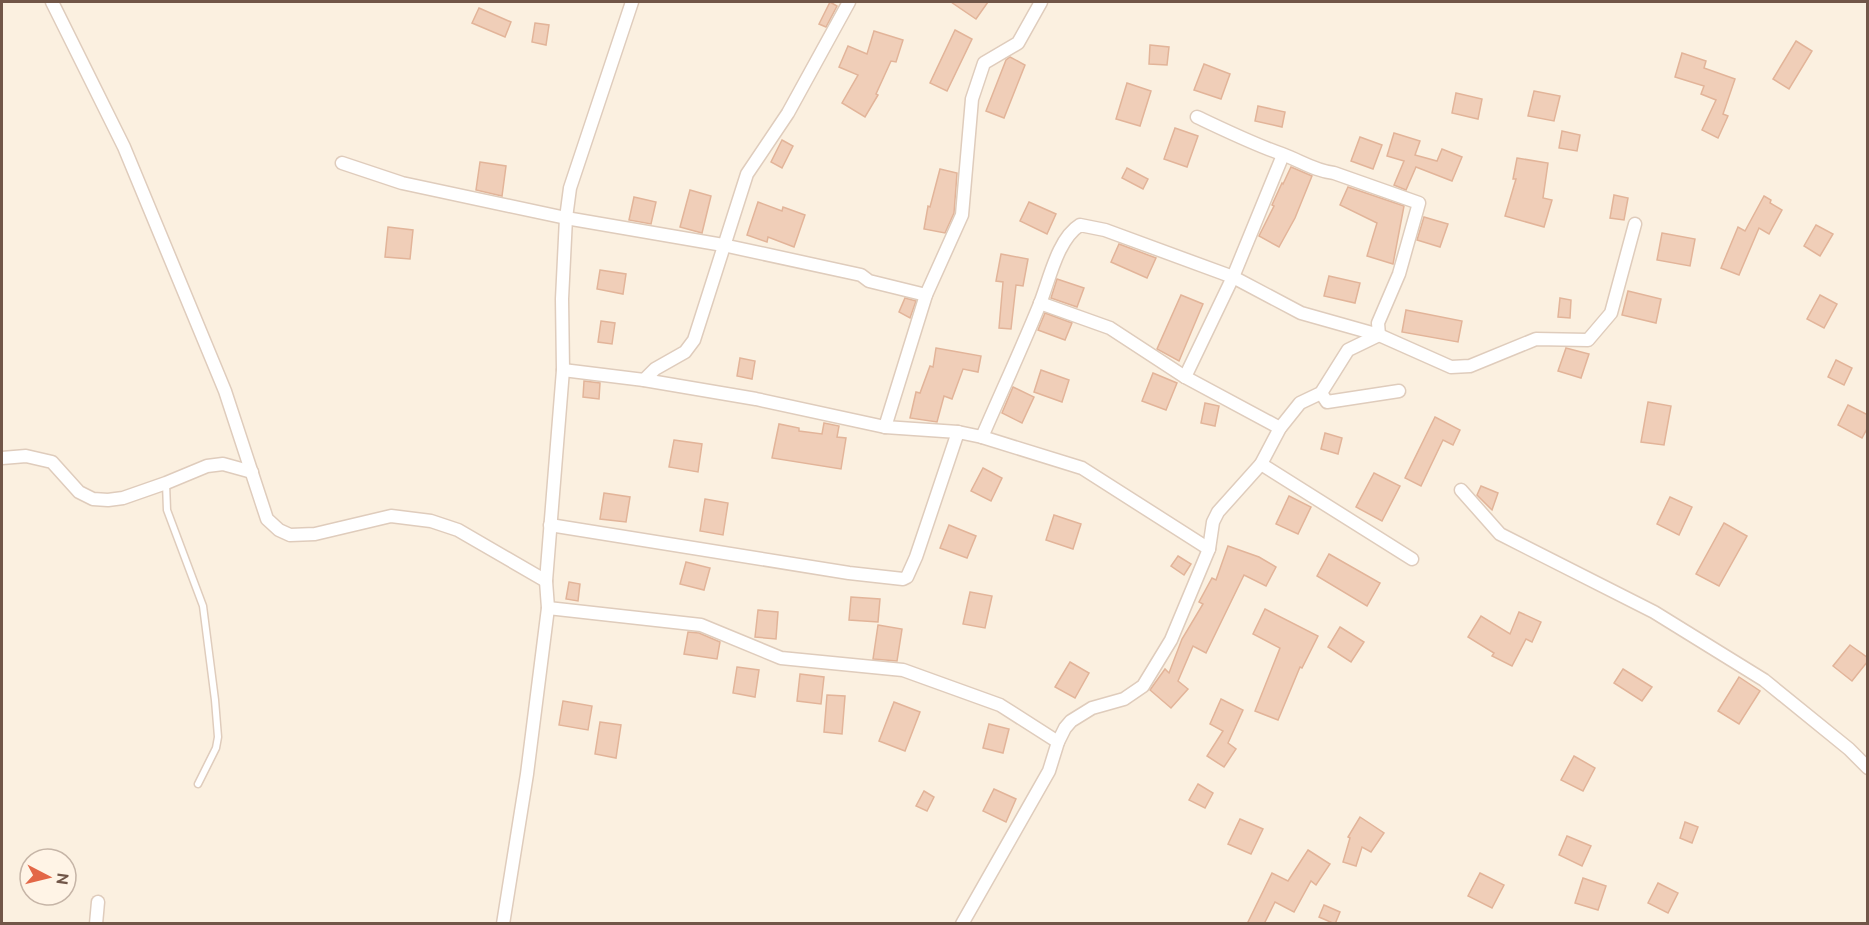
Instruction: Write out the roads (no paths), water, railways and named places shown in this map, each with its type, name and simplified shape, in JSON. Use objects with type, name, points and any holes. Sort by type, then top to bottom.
[{"type":"street","points":[[52,2],[124,147],[225,391],[267,519],[279,530],[290,535],[315,534],[391,516],[431,520],[458,530],[546,581]]},
{"type":"street","points":[[503,924],[527,774],[548,608],[546,581],[562,370],[562,299],[566,218],[570,188],[632,2]]},
{"type":"street","points":[[644,380],[655,369],[685,352],[694,340],[747,174],[788,113],[849,2]]},
{"type":"street","points":[[885,427],[926,295],[962,215],[972,99],[984,63],[1018,43],[1041,2]]},
{"type":"street","points":[[1197,117],[1320,172],[1334,173],[1419,203],[1399,274],[1378,323],[1379,335]]},
{"type":"street","points":[[1185,377],[1233,277],[1283,154]]},
{"type":"street","points":[[342,163],[402,183],[566,218],[723,245],[861,275],[869,281],[926,295]]},
{"type":"street","points":[[982,436],[1041,303],[1051,269],[1066,241],[1080,225],[1105,230],[1233,277],[1302,313],[1379,335],[1451,367],[1470,366],[1536,339],[1588,340],[1611,313],[1635,224]]},
{"type":"street","points":[[1041,303],[1110,328],[1185,377],[1280,428]]},
{"type":"street","points":[[962,924],[1049,771],[1058,742],[1071,721],[1092,708],[1131,696],[1143,686],[1171,640],[1209,549],[1213,522],[1218,512],[1261,464],[1280,428],[1300,403],[1321,393],[1348,350],[1379,335]]},
{"type":"street","points":[[562,370],[644,380],[756,399],[885,427],[982,436],[1082,468],[1209,549]]},
{"type":"street","points":[[1321,393],[1327,402],[1399,391]]},
{"type":"street","points":[[550,525],[838,571],[903,579],[907,577],[916,557],[957,432]]},
{"type":"street","points":[[2,459],[26,456],[52,462],[80,492],[93,499],[108,500],[123,498],[207,466],[223,464],[252,472]]},
{"type":"street","points":[[1261,464],[1412,559]]},
{"type":"street","points":[[1461,490],[1500,534],[1654,612],[1754,674],[1849,748],[1868,768]]},
{"type":"street","points":[[548,608],[701,625],[781,658],[903,670],[1000,705],[1058,742]]},
{"type":"street","points":[[96,924],[98,902]]},
{"type":"lane","points":[[166,483],[167,510],[203,606],[215,700],[218,737],[216,748],[198,784]]}]
